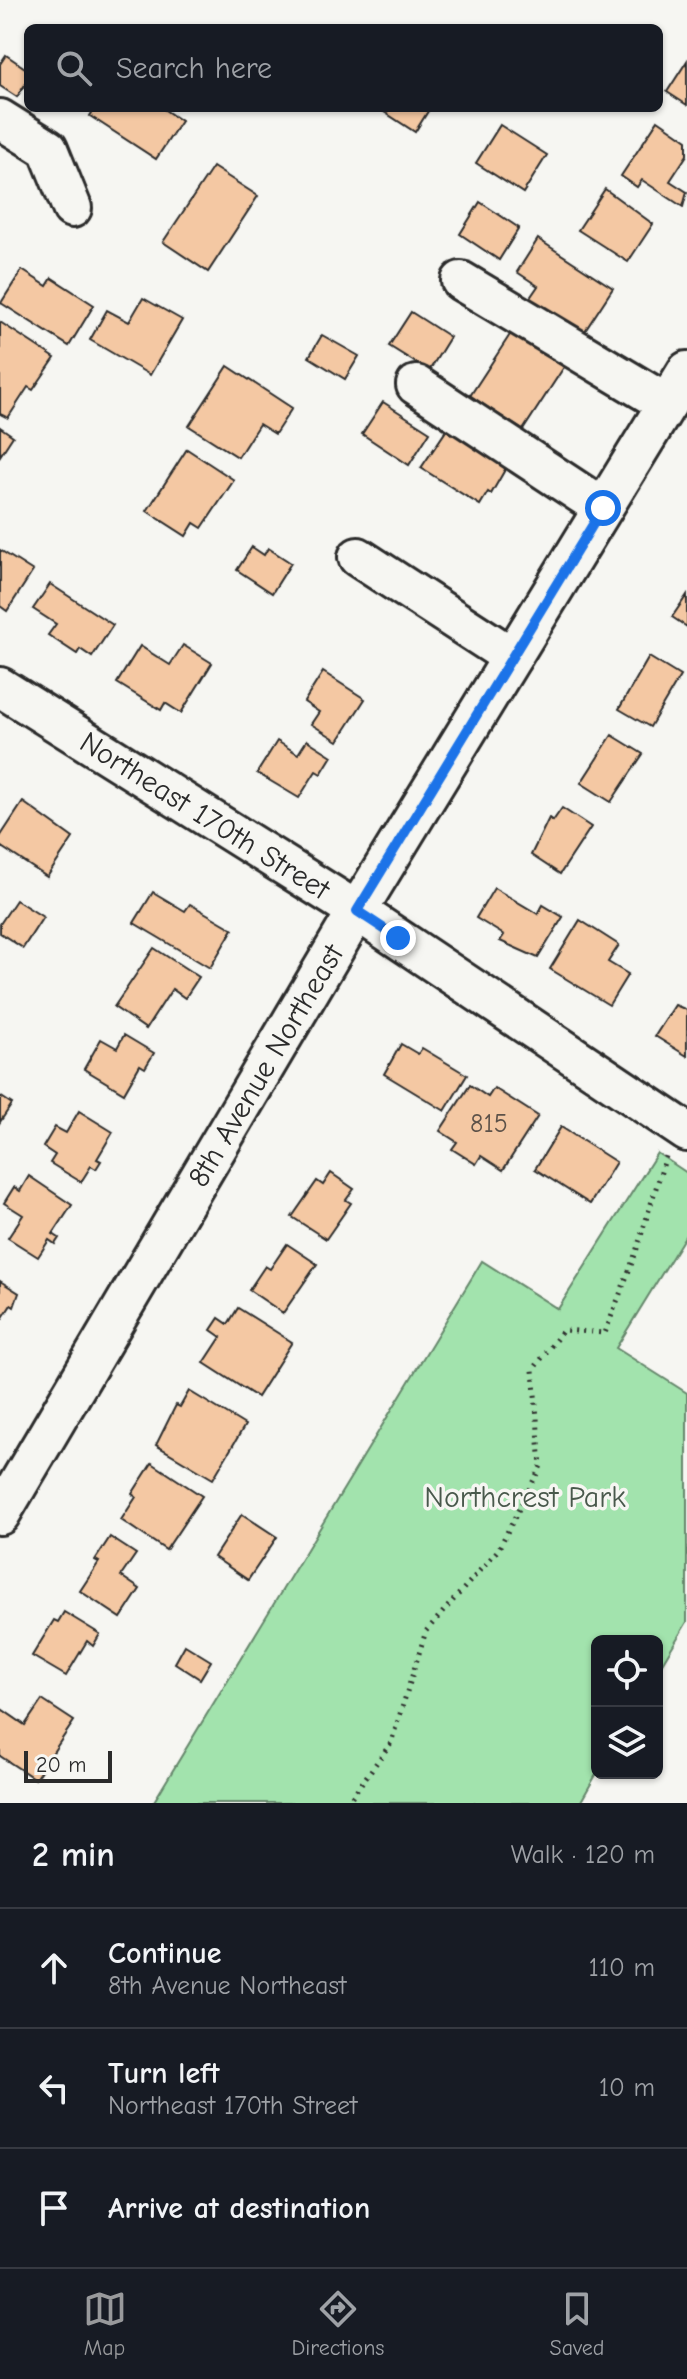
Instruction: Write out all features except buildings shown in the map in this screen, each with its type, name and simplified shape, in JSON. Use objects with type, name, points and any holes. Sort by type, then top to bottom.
[{"type":"street","points":[[0,119],[48,149],[72,208]]},
{"type":"street","points":[[461,281],[667,404]]},
{"type":"street","name":"8th Avenue Northeast","points":[[0,1515],[357,911],[687,371]]},
{"type":"street","points":[[416,385],[603,508]]},
{"type":"street","points":[[358,557],[512,657]]},
{"type":"street","name":"Northeast 170th Street","points":[[0,687],[357,911],[682,1129]]},
{"type":"path","points":[[347,1803],[391,1743],[426,1631],[498,1550],[541,1466],[533,1370],[563,1330],[605,1333],[682,1129]]},
{"type":"green space","name":"Northcrest Park","points":[[657,1153],[687,1173],[687,1233],[616,1348],[687,1393],[687,1622],[663,1662],[663,1635],[591,1635],[591,1779],[594,1779],[580,1803],[153,1803],[482,1261],[558,1309]]},
{"type":"route","points":[[398,938],[357,911],[603,508]]}]
